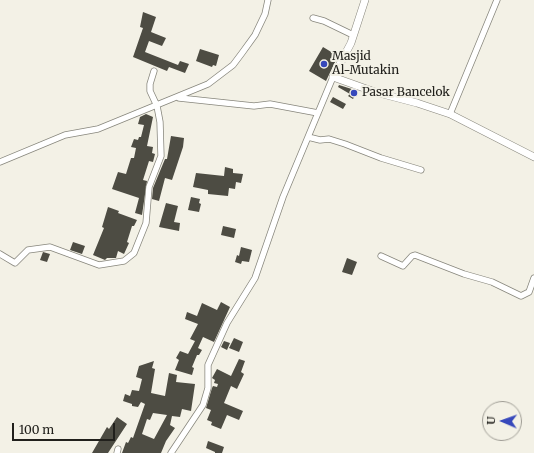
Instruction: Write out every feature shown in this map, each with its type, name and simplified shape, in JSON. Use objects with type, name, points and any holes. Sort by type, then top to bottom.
[{"type":"street","points":[[0,162],[65,135],[98,129],[178,98],[208,84],[233,65],[255,35],[265,14],[268,0]]},
{"type":"street","points":[[171,453],[203,405],[208,388],[208,365],[227,322],[255,278],[283,197],[333,76],[353,35],[365,0]]},
{"type":"street","points":[[450,114],[496,0]]},
{"type":"street","points":[[313,18],[324,21],[353,35]]},
{"type":"street","points":[[0,254],[15,263],[28,250],[50,247],[99,265],[124,261],[134,253],[146,223],[149,187],[161,156],[160,122],[157,106],[150,91],[150,84],[154,71]]},
{"type":"street","points":[[333,76],[375,92],[417,103],[450,114],[534,157]]},
{"type":"street","points":[[178,98],[254,106],[270,104],[318,113]]},
{"type":"street","points":[[308,138],[320,140],[329,139],[381,158],[421,170]]},
{"type":"street","points":[[381,256],[403,266],[412,255],[416,255],[464,274],[492,282],[521,296],[529,292],[534,278]]},
{"type":"building","points":[[143,12],[156,17],[151,32],[166,38],[162,46],[149,41],[145,52],[178,65],[180,61],[189,64],[185,73],[169,67],[167,71],[133,57],[143,28],[140,27]]},
{"type":"building","name":"Masjid Al-Mutakin","points":[[323,47],[338,56],[326,81],[309,71]]},
{"type":"building","points":[[200,49],[219,55],[216,66],[213,65],[212,67],[196,61]]},
{"type":"building","points":[[339,85],[358,91],[353,99],[348,96],[350,94],[338,87]]},
{"type":"building","points":[[333,97],[346,104],[343,109],[330,102]]},
{"type":"building","points":[[146,114],[153,117],[147,146],[153,147],[152,153],[155,154],[153,162],[149,161],[143,180],[147,181],[142,215],[135,213],[139,198],[112,189],[118,172],[126,174],[131,158],[134,158],[136,148],[131,147],[134,139],[138,140],[139,137],[141,137],[144,125],[138,124],[140,117]]},
{"type":"building","points":[[171,136],[184,138],[183,147],[172,180],[165,178],[159,201],[152,199],[153,188],[165,159],[167,159]]},
{"type":"building","points":[[225,167],[233,169],[233,173],[243,174],[241,183],[236,182],[235,189],[229,188],[228,196],[208,194],[208,190],[193,187],[196,173],[224,176]]},
{"type":"building","points":[[191,197],[200,199],[199,203],[201,204],[199,212],[188,210]]},
{"type":"building","points":[[166,203],[178,206],[174,222],[180,223],[179,231],[159,227]]},
{"type":"building","points":[[108,207],[119,211],[118,213],[137,220],[134,226],[132,226],[127,242],[129,243],[124,254],[118,251],[116,258],[107,258],[105,260],[93,255],[104,228],[102,227]]},
{"type":"building","points":[[223,226],[236,229],[234,238],[221,235]]},
{"type":"building","points":[[73,242],[85,246],[82,254],[70,250]]},
{"type":"building","points":[[241,247],[252,250],[249,262],[242,261],[241,264],[235,262],[237,255],[239,256]]},
{"type":"building","points":[[43,252],[50,254],[47,262],[40,260]]},
{"type":"building","points":[[347,258],[357,262],[352,275],[342,272]]},
{"type":"building","points":[[221,302],[230,307],[214,342],[203,337],[198,348],[202,350],[199,355],[197,355],[192,367],[194,368],[192,375],[175,370],[179,360],[176,358],[180,351],[188,354],[195,341],[190,339],[198,324],[185,319],[187,312],[197,316],[202,303],[217,310]]},
{"type":"building","points":[[234,338],[243,342],[239,352],[229,348]]},
{"type":"building","points":[[224,341],[230,343],[227,350],[221,347]]},
{"type":"building","points":[[239,359],[245,361],[241,372],[244,374],[237,389],[231,386],[224,403],[243,411],[239,420],[227,415],[221,429],[211,425],[212,422],[207,420],[211,410],[206,408],[212,388],[213,386],[217,387],[218,384],[214,383],[215,380],[212,378],[217,369],[231,376]]},
{"type":"building","points":[[154,361],[152,368],[155,369],[151,393],[165,396],[169,373],[177,375],[176,382],[195,384],[191,411],[182,409],[180,417],[172,416],[170,425],[175,428],[166,441],[161,453],[122,453],[126,442],[128,443],[131,437],[133,438],[145,404],[141,402],[138,407],[132,406],[132,404],[123,401],[125,394],[130,396],[132,390],[139,391],[142,379],[136,377],[139,366]],"holes":[[[153,413],[167,415],[154,439],[142,434],[147,419],[150,420]]]},
{"type":"building","points":[[117,417],[127,424],[108,453],[92,453],[107,427],[109,429]]},
{"type":"building","points":[[208,441],[224,447],[222,453],[215,453],[206,448]]},
{"type":"place","name":"Masjid Al-Mutakin","points":[[324,64]]},
{"type":"place","name":"Pasar Bancelok","points":[[354,93]]}]
